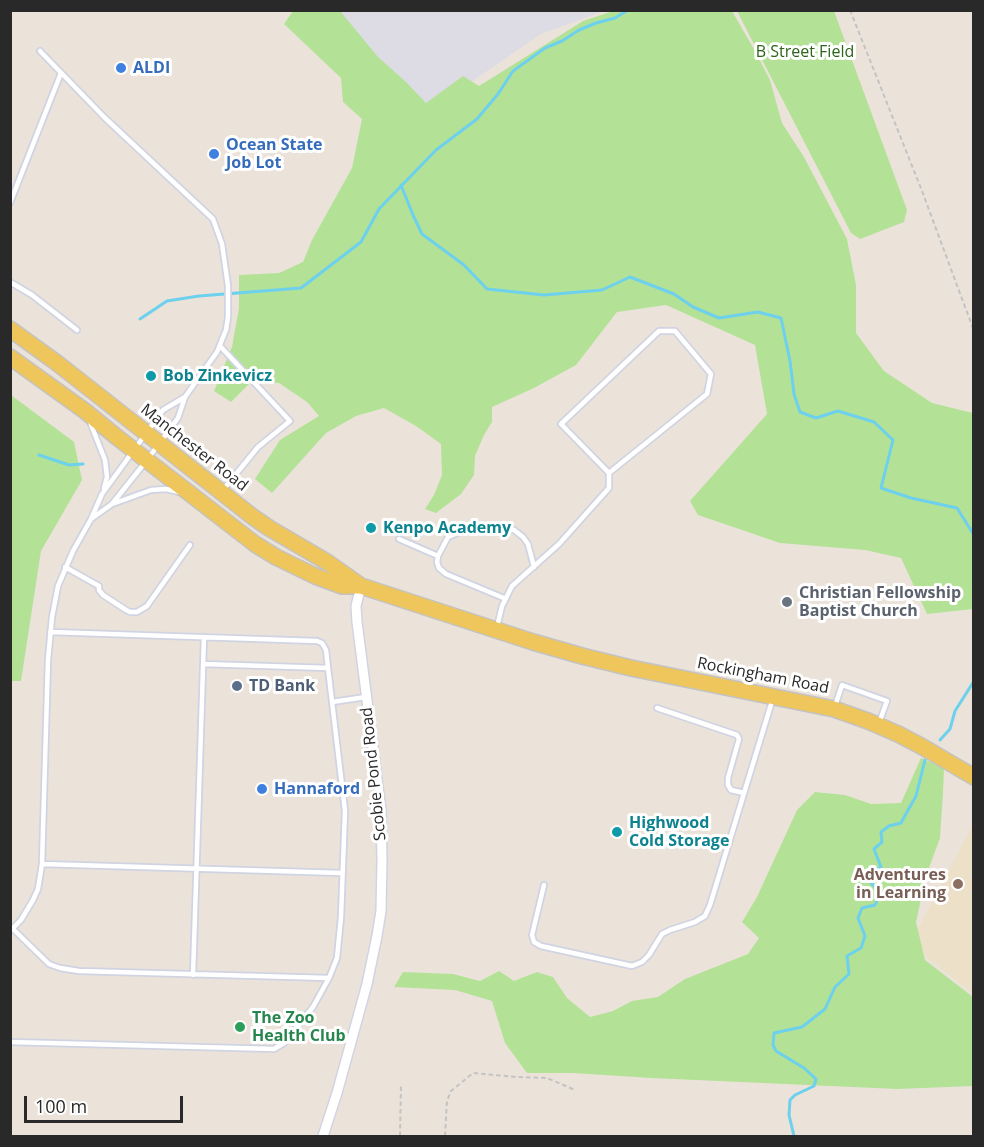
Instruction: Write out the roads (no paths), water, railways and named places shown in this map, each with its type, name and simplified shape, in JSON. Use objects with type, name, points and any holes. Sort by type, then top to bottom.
[{"type":"main road","name":"Manchester Road","points":[[10,329],[66,369],[269,528],[327,561],[361,586]]},
{"type":"main road","name":"Manchester Road","points":[[10,357],[85,411],[255,544],[276,557],[342,586],[361,586],[533,642]]},
{"type":"main road","name":"Rockingham Road","points":[[533,642],[631,668],[834,709],[921,746],[974,777]]},
{"type":"street","name":"Scobie Pond Road","points":[[323,1137],[338,1093],[367,984],[381,911],[381,810],[356,606],[361,586]]},
{"type":"lane","points":[[40,51],[105,118],[213,219],[222,244],[228,286],[226,330],[212,361],[184,397],[163,410],[102,494]]},
{"type":"lane","points":[[10,203],[61,73]]},
{"type":"lane","points":[[10,282],[32,295],[77,330]]},
{"type":"lane","points":[[496,630],[502,606],[512,586],[559,544],[609,488],[609,473],[561,423],[658,331],[675,331],[711,374],[707,394],[609,473]]},
{"type":"lane","points":[[220,346],[290,421],[258,447],[222,492]]},
{"type":"lane","points":[[112,504],[178,418],[184,397]]},
{"type":"lane","points":[[85,411],[105,460],[107,477],[91,519],[65,567],[56,594],[48,660],[42,864],[38,888],[33,900],[28,911],[12,930],[49,964],[79,971],[329,978]]},
{"type":"lane","points":[[91,519],[112,504],[140,493],[161,489],[196,498]]},
{"type":"lane","points":[[506,598],[446,574],[439,568],[438,556],[448,537],[487,525],[514,530],[528,544],[534,567]]},
{"type":"lane","points":[[399,539],[438,556]]},
{"type":"lane","points":[[65,567],[99,586],[103,595],[126,610],[140,611],[147,606],[190,545]]},
{"type":"lane","points":[[10,1042],[274,1049],[284,1043],[313,1007],[329,978],[337,958],[341,917],[345,811],[324,646],[317,641],[50,632]]},
{"type":"lane","points":[[193,975],[204,637]]},
{"type":"lane","points":[[203,664],[328,668]]},
{"type":"lane","points":[[834,709],[842,685],[887,701],[878,726]]},
{"type":"lane","points":[[544,885],[532,935],[534,942],[541,946],[632,966],[649,956],[662,934],[705,916],[773,696]]},
{"type":"lane","points":[[332,702],[366,697]]},
{"type":"lane","points":[[657,708],[736,735],[739,739],[728,785],[731,790],[744,793]]},
{"type":"lane","points":[[42,864],[342,873]]},
{"type":"waterway","points":[[140,319],[167,301],[199,296],[301,288],[361,242],[379,209],[436,150],[477,119],[513,71],[545,48],[579,30],[615,18],[628,10]]},
{"type":"waterway","points":[[401,185],[422,234],[464,265],[487,289],[544,295],[602,290],[630,277],[674,294],[693,307],[719,318],[758,312],[781,318],[794,394],[800,412],[816,418],[838,411],[874,422],[893,440],[881,488],[911,498],[957,508],[974,535]]},
{"type":"waterway","points":[[39,455],[69,465],[83,464]]},
{"type":"waterway","points":[[940,740],[950,729],[955,711],[974,681]]},
{"type":"waterway","points":[[794,1136],[789,1115],[790,1100],[814,1086],[816,1079],[804,1068],[776,1051],[773,1045],[774,1033],[802,1027],[825,1009],[835,987],[849,974],[847,956],[861,948],[865,936],[858,918],[862,908],[875,905],[879,896],[877,889],[868,880],[871,872],[881,867],[874,849],[882,842],[881,832],[889,826],[901,823],[916,796],[925,760]]},
{"type":"place","name":"ALDI","points":[[121,68]]},
{"type":"place","name":"Ocean State Job Lot","points":[[214,154]]},
{"type":"place","name":"Bob Zinkevicz","points":[[151,376]]},
{"type":"place","name":"Kenpo Academy","points":[[371,528]]},
{"type":"place","name":"Christian Fellowship Baptist Church","points":[[787,602]]},
{"type":"place","name":"TD Bank","points":[[237,686]]},
{"type":"place","name":"Hannaford","points":[[262,789]]},
{"type":"place","name":"Highwood Cold Storage","points":[[617,832]]},
{"type":"place","name":"Adventures in Learning","points":[[958,884]]},
{"type":"place","name":"The Zoo Health Club","points":[[240,1027]]},
{"type":"park label","name":"B Street Field","points":[[805,52]]}]
